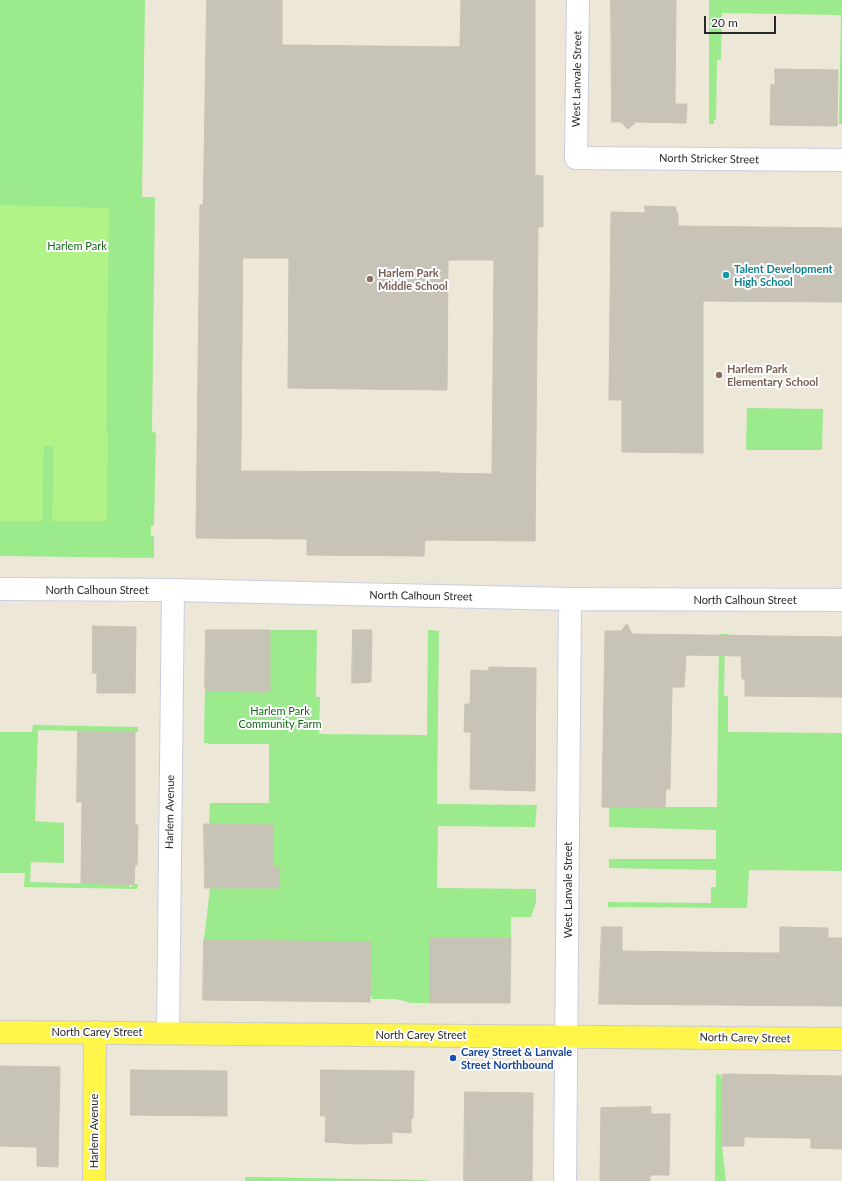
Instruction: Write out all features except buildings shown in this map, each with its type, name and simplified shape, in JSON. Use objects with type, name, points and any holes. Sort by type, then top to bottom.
[{"type":"main road","name":"North Carey Street","points":[[0,1032],[842,1039]]},
{"type":"main road","name":"Harlem Avenue","points":[[94,1181],[95,1032]]},
{"type":"street","name":"West Lanvale Street","points":[[576,158],[578,0]]},
{"type":"street","name":"North Stricker Street","points":[[576,158],[842,160]]},
{"type":"street","name":"North Calhoun Street","points":[[0,589],[173,590],[570,599],[842,600]]},
{"type":"street","name":"Harlem Avenue","points":[[168,1033],[173,590]]},
{"type":"street","name":"West Lanvale Street","points":[[565,1181],[570,599]]},
{"type":"green space","name":"Harlem Park","points":[[0,0],[145,0],[142,197],[155,197],[152,432],[156,433],[154,525],[151,526],[151,536],[154,536],[154,558],[0,556]]},
{"type":"green space","points":[[709,0],[842,0],[842,124],[839,124],[841,15],[722,13],[721,60],[717,60],[716,120],[714,120],[714,124],[709,124]]},
{"type":"green space","points":[[0,205],[109,208],[106,430],[108,430],[107,521],[52,521],[54,446],[44,446],[42,521],[0,521]]},
{"type":"green space","points":[[747,408],[823,409],[822,450],[746,450]]},
{"type":"green space","name":"Harlem Park Community Farm","points":[[270,630],[317,630],[316,697],[320,697],[319,734],[427,735],[428,630],[439,631],[437,804],[537,805],[535,827],[438,826],[437,888],[536,889],[536,902],[531,917],[511,917],[511,938],[430,938],[430,1003],[411,1003],[396,999],[372,999],[372,996],[370,996],[371,942],[204,940],[210,888],[279,888],[279,867],[272,867],[209,824],[210,803],[269,803],[269,744],[204,743],[205,688],[270,692]]},
{"type":"green space","points":[[719,634],[729,634],[729,636],[725,636],[724,696],[728,696],[728,732],[842,733],[842,871],[749,870],[747,908],[608,907],[608,902],[711,903],[711,887],[716,887],[716,870],[609,868],[609,859],[716,859],[716,830],[609,827],[609,807],[717,807]]},
{"type":"green space","points":[[33,725],[138,727],[138,732],[38,730],[35,821],[64,823],[64,863],[31,862],[30,882],[129,885],[129,887],[134,886],[134,884],[138,884],[137,889],[24,887],[25,873],[0,873],[0,732],[32,732]]},
{"type":"green space","points":[[716,1074],[721,1075],[721,1078],[723,1078],[722,1146],[726,1181],[715,1181]]},
{"type":"green space","points":[[245,1177],[428,1180],[428,1181],[245,1181]]},
{"type":"place","name":"Talent Development High School","points":[[726,275]]},
{"type":"place","name":"Harlem Park Middle School","points":[[370,279]]},
{"type":"place","name":"Harlem Park Elementary School","points":[[719,375]]},
{"type":"place","name":"Carey Street & Lanvale Street Northbound","points":[[453,1058]]}]
